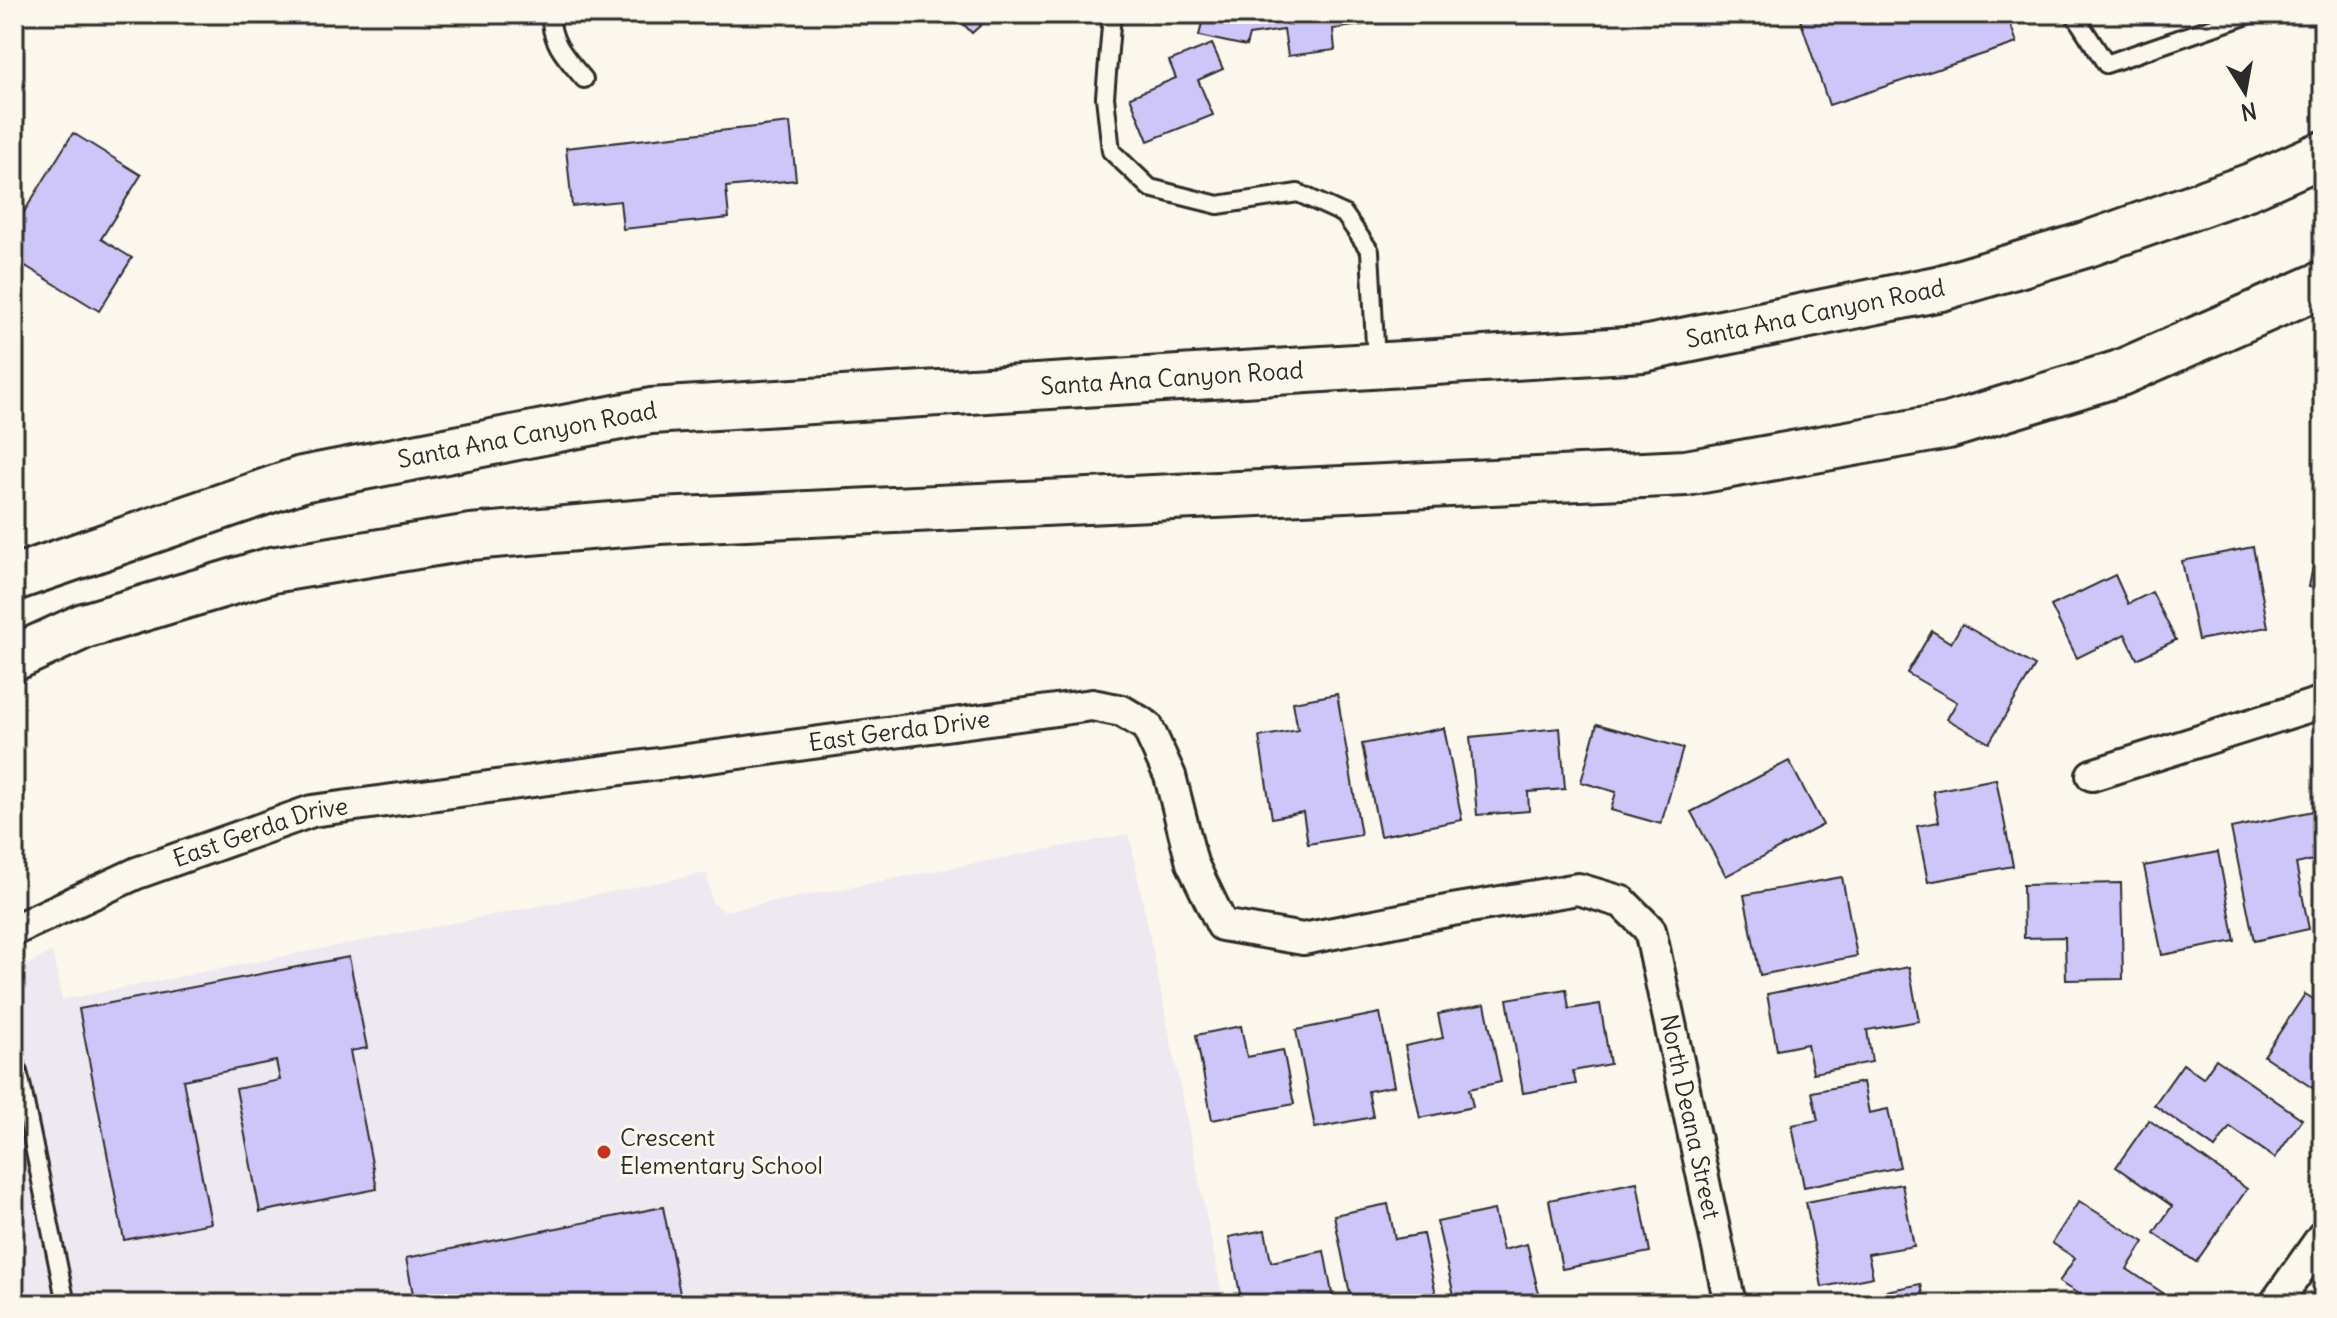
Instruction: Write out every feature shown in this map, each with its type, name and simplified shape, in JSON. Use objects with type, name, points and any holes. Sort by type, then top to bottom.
[{"type":"main road","name":"Santa Ana Canyon Road","points":[[14,578],[302,479],[651,411],[1643,349],[1941,288],[2085,245],[2251,186],[2323,154]]},
{"type":"main road","points":[[14,658],[84,626],[272,570],[471,537],[659,521],[1686,473],[1948,426],[2120,373],[2323,284]]},
{"type":"street","points":[[2092,775],[2323,702]]},
{"type":"street","name":"East Gerda Drive","points":[[14,930],[137,873],[312,811],[1092,705],[1122,711],[1147,726],[1170,776],[1192,863],[1222,925],[1303,939],[1578,889],[1622,902],[1650,930]]},
{"type":"street","name":"North Deana Street","points":[[1650,930],[1730,1304]]},
{"type":"street","points":[[2275,1304],[2323,1236]]},
{"type":"lane","points":[[551,14],[550,28],[560,50],[584,79]]},
{"type":"lane","points":[[1112,14],[1105,97],[1111,151],[1150,188],[1218,205],[1298,193],[1344,214],[1370,251],[1376,364]]},
{"type":"lane","points":[[2074,14],[2106,64],[2251,14]]},
{"type":"lane","points":[[14,1057],[66,1304]]},
{"type":"shaded area","name":"Crescent Elementary School","points":[[1129,834],[1224,1304],[14,1304],[14,973],[52,951],[62,1000],[707,873],[712,903],[725,911]]},
{"type":"building","points":[[954,14],[993,14],[972,33]]},
{"type":"building","points":[[1204,14],[1388,14],[1389,21],[1333,29],[1335,50],[1288,56],[1284,30],[1249,35],[1246,46],[1199,36]]},
{"type":"building","points":[[1815,14],[2007,14],[2017,43],[1829,105],[1800,19]]},
{"type":"building","points":[[1212,44],[1223,69],[1198,80],[1213,115],[1148,141],[1130,97],[1176,78],[1169,61]]},
{"type":"building","points":[[790,123],[796,180],[726,187],[729,218],[623,229],[620,201],[572,206],[566,148]]},
{"type":"building","points":[[73,133],[141,175],[101,239],[132,258],[99,311],[14,259],[14,228]]},
{"type":"building","points":[[2318,540],[2323,541],[2323,590],[2309,587]]},
{"type":"building","points":[[2253,547],[2268,627],[2198,640],[2182,561]]},
{"type":"building","points":[[2115,575],[2128,604],[2152,592],[2176,640],[2137,659],[2125,634],[2077,658],[2051,606]]},
{"type":"building","points":[[1962,624],[2035,666],[1989,743],[1947,719],[1957,702],[1907,673],[1932,631],[1951,643]]},
{"type":"building","points":[[1337,694],[1361,835],[1308,844],[1303,812],[1272,818],[1259,737],[1298,730],[1293,702]]},
{"type":"building","points":[[1597,724],[1683,748],[1661,824],[1611,810],[1616,792],[1581,782]]},
{"type":"building","points":[[1444,728],[1462,820],[1380,836],[1362,744]]},
{"type":"building","points":[[1560,728],[1565,789],[1528,792],[1529,811],[1477,815],[1470,737]]},
{"type":"building","points":[[1789,761],[1823,825],[1726,876],[1691,812]]},
{"type":"building","points":[[1996,779],[2013,866],[1928,882],[1917,826],[1939,822],[1933,791]]},
{"type":"building","points":[[2323,809],[2323,858],[2296,864],[2309,929],[2254,941],[2231,828]]},
{"type":"building","points":[[2218,852],[2235,941],[2162,955],[2144,866]]},
{"type":"building","points":[[1842,877],[1857,956],[1760,975],[1744,895]]},
{"type":"building","points":[[2121,883],[2123,979],[2066,980],[2065,937],[2024,938],[2023,885]]},
{"type":"building","points":[[349,957],[367,1048],[350,1051],[377,1189],[260,1212],[236,1089],[280,1080],[276,1061],[183,1080],[211,1223],[124,1240],[79,1009]]},
{"type":"building","points":[[1909,967],[1919,1021],[1867,1030],[1872,1062],[1813,1073],[1807,1044],[1777,1050],[1767,994]]},
{"type":"building","points":[[1566,989],[1569,1009],[1600,1004],[1610,1064],[1573,1071],[1576,1084],[1523,1093],[1507,999]]},
{"type":"building","points":[[2305,994],[2323,1005],[2323,1095],[2264,1056]]},
{"type":"building","points":[[1485,1004],[1501,1082],[1469,1089],[1473,1107],[1420,1118],[1405,1046],[1443,1038],[1438,1014]]},
{"type":"building","points":[[1380,1013],[1394,1086],[1368,1091],[1373,1117],[1315,1128],[1296,1030]]},
{"type":"building","points":[[1241,1026],[1247,1057],[1283,1050],[1294,1104],[1212,1120],[1196,1035]]},
{"type":"building","points":[[2216,1059],[2302,1119],[2275,1158],[2230,1127],[2215,1148],[2154,1105],[2183,1064],[2203,1078]]},
{"type":"building","points":[[1863,1082],[1869,1113],[1888,1109],[1900,1167],[1804,1187],[1792,1125],[1818,1120],[1812,1092]]},
{"type":"building","points":[[2149,1120],[2247,1189],[2196,1262],[2154,1233],[2172,1206],[2116,1167]]},
{"type":"building","points":[[1637,1182],[1650,1252],[1562,1269],[1549,1200]]},
{"type":"building","points":[[1902,1184],[1914,1246],[1868,1254],[1873,1277],[1822,1287],[1806,1202]]},
{"type":"building","points":[[2079,1201],[2144,1242],[2127,1269],[2172,1299],[2169,1304],[2095,1304],[2059,1282],[2075,1258],[2052,1243]]},
{"type":"building","points":[[1388,1204],[1395,1239],[1423,1234],[1438,1304],[1352,1304],[1334,1215]]},
{"type":"building","points":[[663,1207],[682,1304],[415,1304],[406,1258]]},
{"type":"building","points":[[1494,1210],[1503,1250],[1527,1244],[1540,1299],[1519,1304],[1456,1304],[1437,1222]]},
{"type":"building","points":[[1265,1230],[1271,1262],[1324,1251],[1334,1304],[1242,1304],[1229,1237]]},
{"type":"building","points":[[1921,1284],[1925,1304],[1826,1304],[1826,1303]]},
{"type":"place","name":"Crescent Elementary School","points":[[604,1152]]}]
